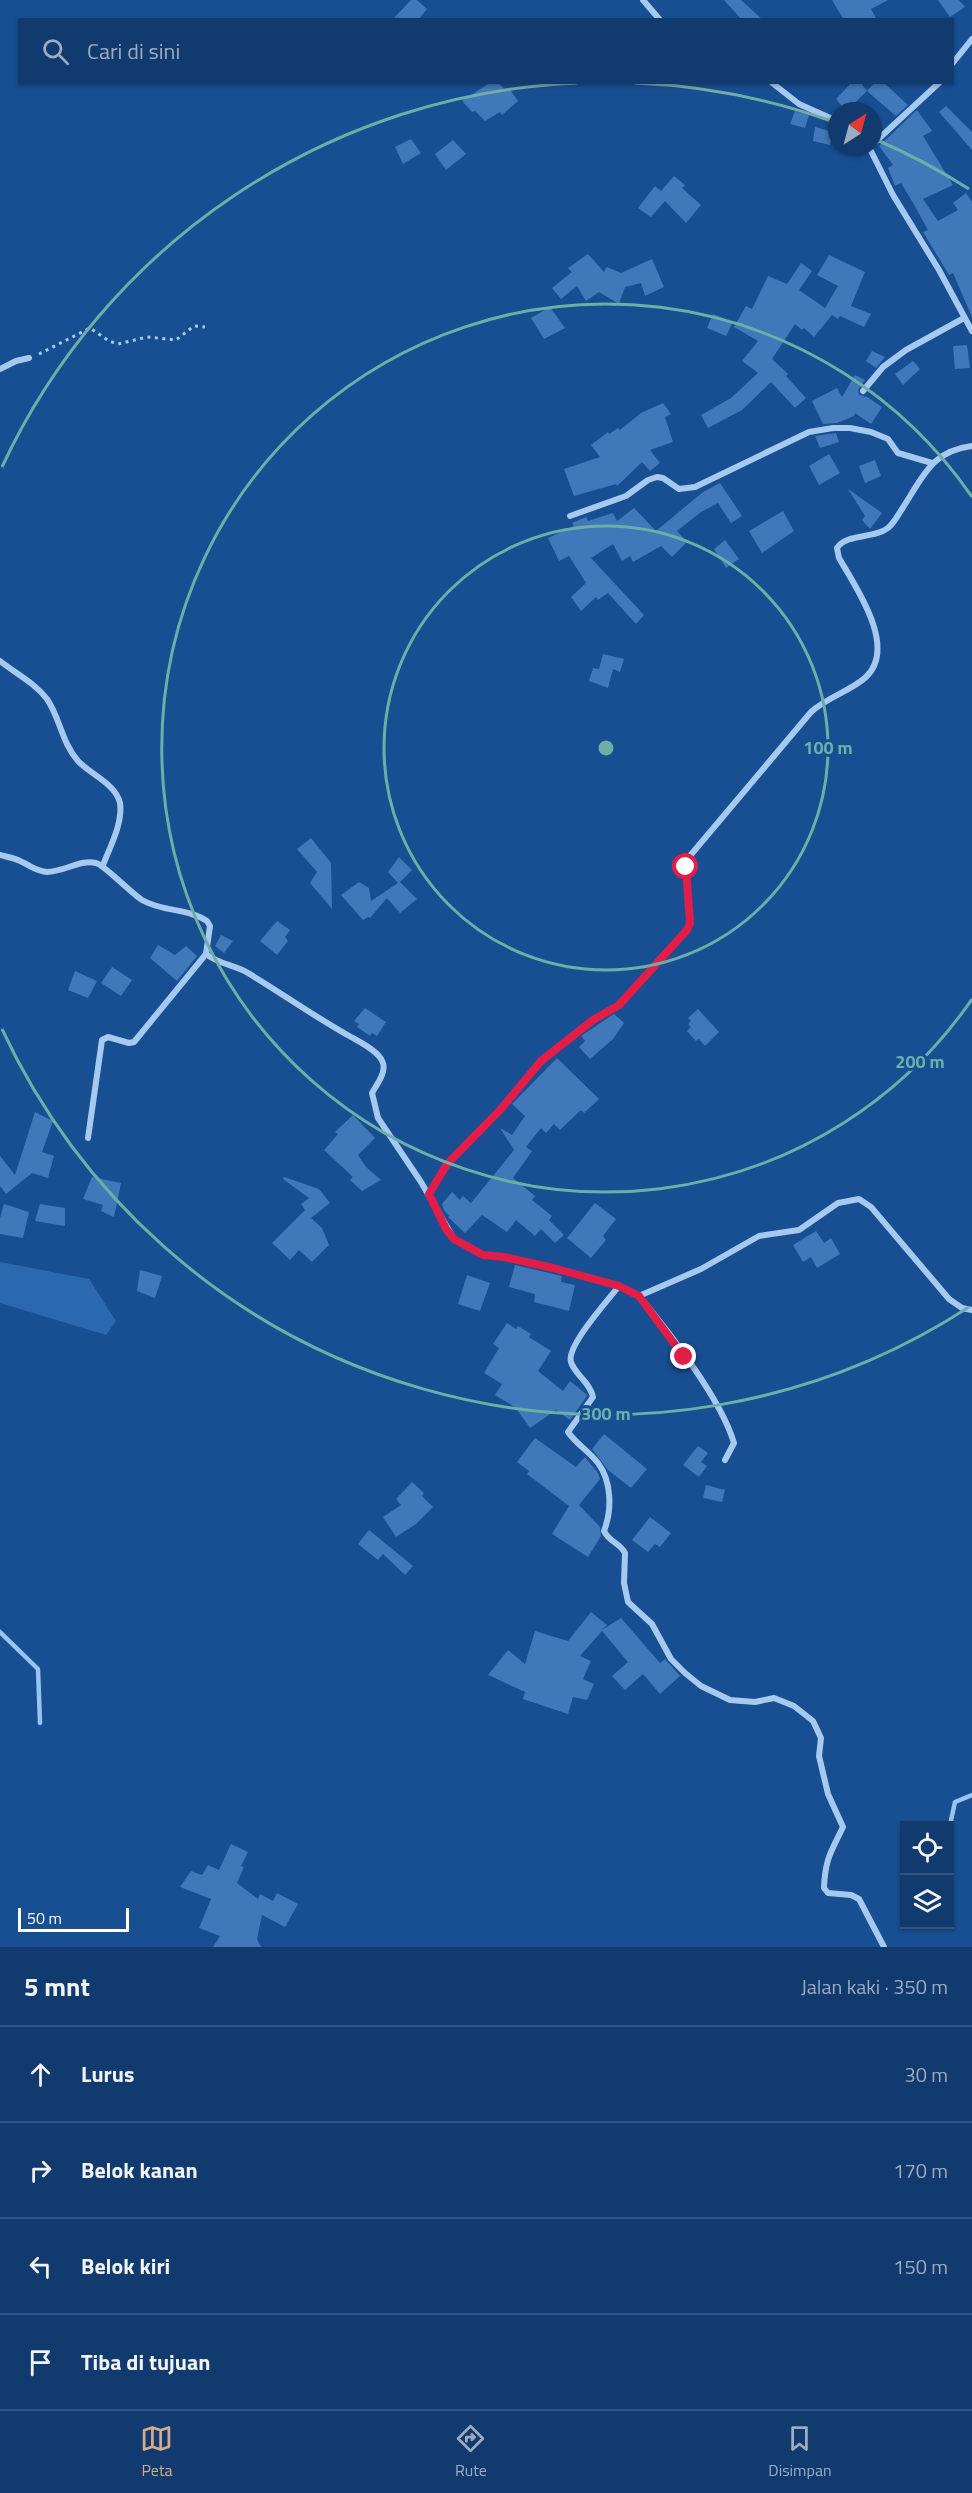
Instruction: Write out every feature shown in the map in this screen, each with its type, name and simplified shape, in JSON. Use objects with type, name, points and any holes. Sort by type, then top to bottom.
[{"type":"street","points":[[643,0],[658,18]]},
{"type":"street","points":[[954,62],[972,39]]},
{"type":"street","points":[[773,84],[798,105],[828,117]]},
{"type":"street","points":[[882,136],[938,84]]},
{"type":"street","points":[[875,156],[893,195],[939,270],[972,331]]},
{"type":"street","points":[[862,391],[883,367],[906,350],[964,318]]},
{"type":"street","points":[[0,369],[16,361],[29,358]]},
{"type":"street","points":[[570,516],[626,496],[648,480],[657,477],[663,478],[679,489],[695,487],[818,429],[850,428],[871,432],[888,439],[898,453],[932,463]]},
{"type":"street","points":[[429,1194],[447,1164],[494,1116],[541,1061],[593,1020],[619,1005],[687,930],[690,923],[686,863],[689,857],[811,712],[825,700],[861,681],[870,672],[874,663],[877,646],[874,624],[839,558],[837,548],[843,542],[872,535],[888,528],[932,463],[948,451],[972,446]]},
{"type":"street","points":[[0,661],[28,681],[47,699],[64,739],[78,761],[118,796],[120,806],[117,829],[103,866]]},
{"type":"street","points":[[0,855],[20,861],[35,870],[47,872],[62,870],[85,862],[103,866],[118,882],[144,901],[194,915],[207,921],[210,926],[206,954],[134,1042],[129,1043],[108,1036],[102,1040],[88,1138]]},
{"type":"street","points":[[206,954],[246,972],[312,1015],[360,1042],[381,1059],[384,1065],[383,1073],[372,1093],[378,1118],[429,1194],[446,1229],[454,1239],[483,1255],[504,1257],[553,1268],[619,1286],[639,1296],[710,1394],[731,1433],[735,1443],[725,1460]]},
{"type":"street","points":[[639,1296],[701,1269],[759,1236],[799,1230],[838,1203],[859,1199],[871,1207],[949,1299],[962,1308],[972,1310]]},
{"type":"street","points":[[619,1286],[579,1338],[570,1357],[571,1363],[591,1388],[593,1397],[568,1432],[599,1464],[607,1484],[610,1498],[608,1521],[604,1531],[607,1538],[624,1549],[624,1583],[628,1602],[652,1624],[670,1659],[701,1686],[730,1700],[754,1702],[774,1698],[794,1706],[813,1721],[821,1738],[819,1756],[826,1785],[843,1827],[830,1850],[825,1865],[824,1888],[828,1893],[851,1895],[859,1899],[884,1947]]},
{"type":"path","points":[[29,358],[90,328],[109,341],[118,344],[147,337],[176,340],[194,326],[205,327]]},
{"type":"shaded area","points":[[0,1262],[89,1279],[116,1321],[106,1335],[0,1303]]},
{"type":"building","points":[[411,0],[417,0],[427,9],[420,18],[394,18]]},
{"type":"building","points":[[724,0],[741,0],[761,18],[740,18]]},
{"type":"building","points":[[832,0],[888,0],[871,9],[876,18],[843,18]]},
{"type":"building","points":[[938,0],[959,0],[965,7],[950,17]]},
{"type":"building","points":[[488,84],[500,84],[504,89],[509,88],[518,101],[502,115],[500,112],[485,121],[462,101]]},
{"type":"building","points":[[850,84],[862,84],[867,91],[855,102],[838,102],[836,99]]},
{"type":"building","points":[[873,84],[885,84],[908,105],[896,116],[867,91]]},
{"type":"building","points":[[946,106],[972,132],[972,150],[939,112]]},
{"type":"building","points":[[917,110],[932,131],[923,136],[953,185],[923,199],[938,221],[958,210],[953,203],[966,193],[972,202],[972,317],[953,273],[949,275],[923,232],[928,230],[912,201],[901,183],[895,186],[888,168],[893,165],[882,150],[882,143]]},
{"type":"building","points":[[795,111],[809,115],[805,128],[790,124]]},
{"type":"building","points":[[815,127],[828,131],[828,145],[813,141]]},
{"type":"building","points":[[411,139],[421,153],[403,164],[395,147]]},
{"type":"building","points":[[453,140],[466,154],[446,170],[435,154]]},
{"type":"building","points":[[674,176],[685,185],[682,188],[701,205],[686,223],[665,201],[651,217],[638,208],[655,186],[661,191]]},
{"type":"building","points":[[588,254],[604,272],[607,267],[621,273],[652,259],[664,287],[645,296],[641,283],[625,287],[619,304],[599,292],[586,301],[577,286],[561,299],[552,288],[572,272],[568,268]]},
{"type":"building","points":[[829,255],[865,272],[851,306],[871,314],[864,327],[840,316],[838,319],[832,315],[814,337],[795,324],[772,359],[788,374],[786,376],[806,398],[795,408],[771,382],[742,410],[708,428],[701,415],[731,398],[758,373],[742,361],[758,341],[734,327],[746,306],[752,309],[768,276],[787,284],[801,263],[812,271],[799,290],[825,308],[838,286],[817,275]]},
{"type":"building","points":[[550,307],[565,328],[544,339],[531,318]]},
{"type":"building","points":[[713,314],[733,322],[726,336],[707,328]]},
{"type":"building","points":[[967,345],[970,368],[955,369],[953,346]]},
{"type":"building","points":[[872,351],[885,357],[876,368],[866,361]]},
{"type":"building","points":[[913,361],[920,369],[903,385],[895,374]]},
{"type":"building","points":[[855,375],[865,380],[858,390],[859,395],[864,396],[863,398],[866,396],[882,407],[871,424],[855,413],[854,416],[837,423],[823,424],[812,401],[837,388],[842,397]]},
{"type":"building","points":[[663,403],[671,414],[665,417],[673,442],[650,450],[660,463],[650,471],[642,462],[617,486],[616,484],[574,496],[564,469],[600,457],[591,445],[608,432],[609,434],[618,428],[620,430],[641,413]]},
{"type":"building","points":[[836,433],[839,442],[820,448],[815,436]]},
{"type":"building","points":[[829,454],[840,473],[819,485],[809,466]]},
{"type":"building","points":[[875,460],[881,476],[865,483],[859,466]]},
{"type":"building","points":[[720,483],[742,516],[731,523],[718,503],[701,512],[677,531],[687,542],[672,557],[661,546],[633,562],[630,556],[622,561],[613,544],[591,558],[644,615],[636,624],[608,593],[598,600],[596,597],[581,611],[571,597],[586,583],[569,556],[559,561],[548,538],[574,526],[572,523],[586,517],[588,521],[613,513],[617,521],[634,508],[656,531],[703,492]]},
{"type":"building","points":[[848,489],[882,513],[870,529],[862,520],[865,516]]},
{"type":"building","points":[[783,511],[794,531],[762,553],[749,531]]},
{"type":"building","points":[[725,540],[739,559],[726,568],[714,549]]},
{"type":"building","points":[[603,654],[624,659],[620,672],[613,669],[608,688],[589,681],[593,668],[599,669]]},
{"type":"building","points":[[311,838],[331,863],[332,909],[310,883],[317,872],[297,849]]},
{"type":"building","points":[[399,857],[412,870],[400,882],[417,899],[400,913],[387,898],[370,918],[363,920],[341,895],[359,882],[369,888],[371,901],[398,883],[388,872]]},
{"type":"building","points":[[277,921],[290,930],[285,937],[288,941],[277,955],[260,941]]},
{"type":"building","points":[[221,935],[233,941],[224,953],[215,946]]},
{"type":"building","points":[[158,945],[175,955],[186,946],[197,956],[177,981],[150,958]]},
{"type":"building","points":[[112,967],[132,980],[121,996],[101,983]]},
{"type":"building","points":[[75,971],[97,981],[88,998],[68,990]]},
{"type":"building","points":[[365,1008],[386,1022],[377,1036],[372,1033],[370,1036],[357,1027],[359,1024],[354,1021]]},
{"type":"building","points":[[698,1009],[719,1032],[705,1046],[699,1039],[696,1041],[687,1031],[691,1027],[688,1024],[691,1021],[688,1018]]},
{"type":"building","points":[[614,1014],[624,1023],[613,1039],[590,1059],[579,1047],[585,1041],[581,1036]]},
{"type":"building","points":[[557,1058],[599,1099],[584,1113],[581,1110],[560,1130],[554,1124],[546,1133],[541,1128],[526,1147],[532,1151],[513,1178],[535,1196],[532,1200],[552,1216],[549,1220],[564,1235],[555,1243],[541,1229],[535,1236],[516,1220],[507,1232],[482,1215],[465,1233],[448,1217],[442,1204],[452,1192],[460,1200],[463,1196],[471,1203],[514,1150],[500,1128],[512,1135],[525,1116],[512,1104]]},
{"type":"building","points":[[35,1112],[53,1121],[42,1152],[54,1156],[48,1178],[32,1173],[6,1194],[0,1186],[0,1156],[15,1175]]},
{"type":"building","points":[[353,1115],[375,1138],[358,1155],[366,1167],[381,1180],[362,1191],[350,1180],[353,1177],[324,1150],[338,1134],[335,1132]]},
{"type":"building","points":[[92,1177],[121,1183],[114,1217],[101,1211],[103,1205],[83,1199]]},
{"type":"building","points":[[284,1177],[319,1189],[330,1203],[311,1218],[322,1228],[329,1245],[312,1262],[299,1250],[290,1260],[272,1243],[305,1210],[301,1204],[309,1198],[283,1179]]},
{"type":"building","points":[[595,1203],[616,1219],[603,1236],[606,1240],[591,1258],[567,1238]]},
{"type":"building","points":[[4,1204],[29,1212],[23,1238],[0,1234],[0,1218]]},
{"type":"building","points":[[40,1204],[65,1208],[65,1226],[35,1221]]},
{"type":"building","points":[[816,1231],[824,1243],[831,1238],[840,1254],[817,1268],[811,1257],[803,1262],[793,1245]]},
{"type":"building","points":[[515,1265],[562,1276],[561,1282],[575,1285],[569,1311],[534,1302],[535,1294],[509,1287]]},
{"type":"building","points":[[140,1270],[162,1276],[155,1298],[137,1291]]},
{"type":"building","points":[[467,1275],[490,1283],[480,1311],[458,1304]]},
{"type":"building","points":[[507,1323],[516,1329],[518,1326],[531,1334],[529,1337],[551,1351],[538,1371],[563,1391],[570,1381],[586,1394],[587,1396],[570,1420],[556,1410],[530,1428],[515,1407],[495,1395],[502,1384],[484,1373],[499,1348],[493,1344]]},
{"type":"building","points":[[604,1434],[647,1469],[631,1488],[608,1470],[592,1449]]},
{"type":"building","points":[[535,1438],[576,1467],[585,1457],[598,1473],[600,1479],[579,1505],[600,1527],[601,1536],[588,1557],[552,1534],[569,1506],[527,1474],[529,1471],[517,1462]]},
{"type":"building","points":[[698,1446],[708,1453],[701,1462],[707,1466],[699,1477],[683,1465]]},
{"type":"building","points":[[412,1482],[424,1493],[422,1496],[433,1507],[416,1524],[396,1537],[383,1517],[401,1505],[396,1499]]},
{"type":"building","points":[[706,1485],[725,1490],[722,1502],[703,1498]]},
{"type":"building","points":[[650,1517],[671,1533],[660,1547],[655,1544],[648,1552],[632,1540]]},
{"type":"building","points":[[369,1530],[413,1566],[405,1575],[383,1554],[378,1560],[358,1544]]},
{"type":"building","points":[[591,1612],[607,1625],[602,1630],[621,1618],[660,1663],[665,1659],[680,1676],[660,1694],[643,1674],[625,1690],[612,1676],[628,1662],[602,1631],[580,1656],[591,1661],[583,1679],[594,1684],[587,1700],[573,1697],[568,1714],[523,1699],[525,1692],[488,1675],[508,1650],[525,1664],[535,1631],[568,1641]]},
{"type":"building","points":[[231,1844],[248,1852],[241,1866],[244,1867],[237,1883],[258,1899],[260,1894],[273,1901],[277,1893],[298,1904],[285,1927],[262,1915],[257,1939],[261,1947],[213,1947],[220,1936],[199,1928],[211,1899],[180,1887],[191,1871],[202,1875],[208,1865],[219,1870]]},
{"type":"waterway","points":[[0,1632],[38,1669],[40,1723]]},
{"type":"waterway","points":[[951,1821],[955,1802],[972,1795]]},
{"type":"route","points":[[684,1357],[639,1296],[607,1282],[504,1257],[483,1255],[454,1239],[446,1229],[429,1194],[447,1164],[500,1110],[541,1061],[593,1020],[619,1005],[687,930],[690,923],[686,867]]}]
